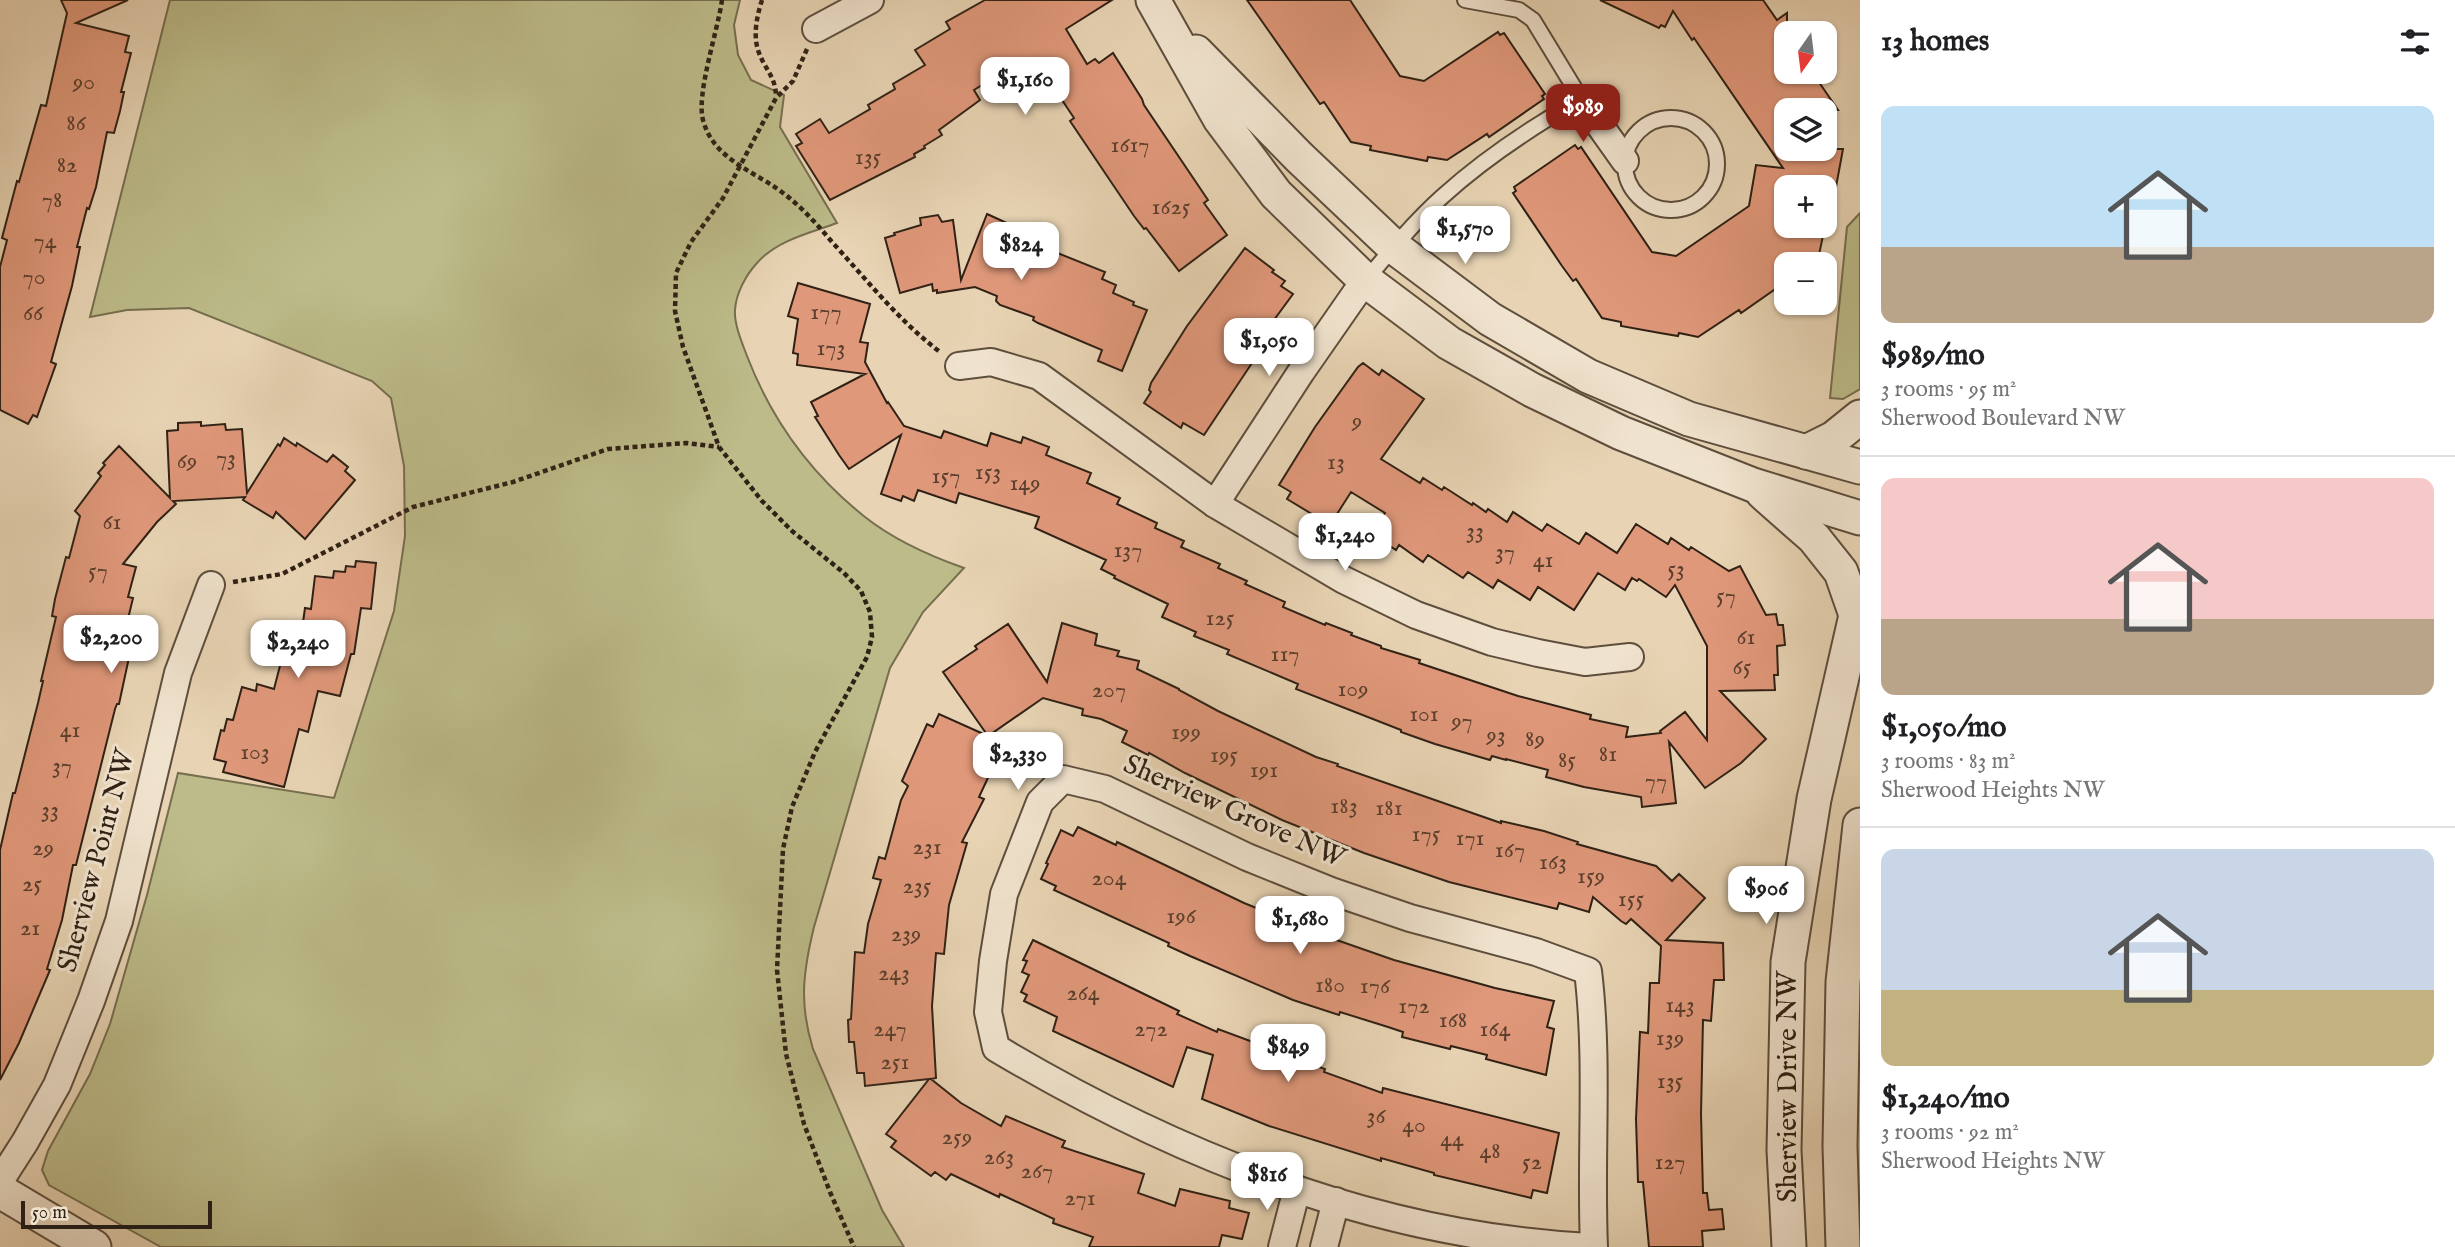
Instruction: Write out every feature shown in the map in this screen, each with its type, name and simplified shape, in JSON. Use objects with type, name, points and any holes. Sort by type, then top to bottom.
[{"type":"street","points":[[816,29],[870,0]]},
{"type":"street","points":[[1159,10],[1298,156],[1394,247],[1490,319],[1588,376],[1689,419],[1860,467]]},
{"type":"street","points":[[1159,10],[1220,119],[1276,194],[1366,280],[1449,343],[1532,390],[1621,433],[1753,485],[1860,518]]},
{"type":"street","points":[[1581,99],[1625,162]]},
{"type":"street","points":[[1215,504],[1301,372],[1366,280]]},
{"type":"street","points":[[959,366],[990,362],[1039,376],[1215,504],[1344,580],[1416,615],[1453,629],[1538,653],[1586,662],[1630,657]]},
{"type":"street","points":[[1806,452],[1834,438],[1860,417]]},
{"type":"street","points":[[1753,485],[1814,538],[1841,572],[1858,607]]},
{"type":"street","name":"Sherview Point NW","points":[[0,1181],[57,1085],[91,1001],[119,920],[178,673],[211,585]]},
{"type":"street","name":"Sherview Drive NW","points":[[1789,1247],[1784,1150],[1788,962],[1814,799],[1858,607]]},
{"type":"street","name":"Sherview Grove NW","points":[[1589,1247],[1532,1244],[1466,1233],[1297,1189],[1166,1138],[1066,1088],[996,1048],[988,1012],[1004,894],[1040,802],[1063,779],[1105,789],[1247,857],[1331,891],[1410,918],[1536,952],[1588,971],[1594,1016],[1591,1181],[1594,1247]]},
{"type":"street","name":"Sherview Drive NW","points":[[1843,1247],[1840,1146],[1843,982],[1860,825]]},
{"type":"street","points":[[1282,1247],[1297,1189]]},
{"type":"street","points":[[0,1191],[94,1247]]},
{"type":"street","points":[[1324,1247],[1336,1201]]},
{"type":"lane","points":[[1366,280],[1441,198],[1473,170],[1538,124],[1581,99],[1533,20],[1518,10],[1465,0]]},
{"type":"lane","points":[[1674,118],[1692,123],[1706,134],[1715,150],[1718,168],[1713,185],[1702,200],[1686,209],[1668,211],[1651,206],[1636,195],[1627,179],[1625,162],[1629,144],[1641,130],[1656,120],[1674,118]]},
{"type":"path","points":[[722,0],[701,111],[706,130],[721,151],[739,166],[779,190],[809,215],[912,331],[959,366]]},
{"type":"path","points":[[762,0],[756,37],[758,51],[776,83],[776,98]]},
{"type":"path","points":[[816,29],[793,81],[776,98],[723,198],[691,243],[676,273],[675,311],[680,335],[719,447],[762,501],[861,591],[870,611],[872,637],[867,657],[815,752],[792,807],[783,849],[777,970],[786,1054],[804,1124],[854,1247]]},
{"type":"path","points":[[211,585],[282,574],[412,507],[513,482],[608,449],[687,443],[719,447]]},
{"type":"shaded area","points":[[170,0],[740,0],[734,25],[738,55],[751,80],[784,95],[780,127],[837,223],[774,248],[749,273],[735,310],[737,327],[747,356],[768,403],[781,424],[827,483],[865,517],[888,533],[925,553],[964,568],[923,612],[890,668],[814,927],[805,974],[804,1002],[813,1049],[882,1210],[904,1247],[161,1247],[49,1185],[42,1170],[48,1151],[90,1074],[110,1024],[178,773],[334,798],[394,611],[405,536],[404,466],[391,398],[372,381],[189,308],[127,310],[90,317]]},
{"type":"shaded area","points":[[1860,213],[1860,389],[1843,399],[1830,398],[1847,227]]},
{"type":"building","points":[[61,0],[128,0],[76,23],[129,36],[125,52],[131,53],[114,133],[107,132],[96,187],[89,209],[87,208],[77,247],[80,247],[72,286],[51,362],[56,364],[37,417],[33,415],[28,424],[0,410],[0,267],[7,240],[2,238],[41,105],[46,106],[67,13]]},
{"type":"building","points":[[985,0],[1112,0],[1066,29],[1087,64],[1095,59],[1099,63],[1113,53],[1144,105],[1208,200],[1204,203],[1227,235],[1179,271],[1134,216],[1070,121],[1074,118],[1034,58],[1013,71],[1011,67],[974,90],[980,100],[939,130],[942,135],[914,154],[915,157],[830,200],[796,146],[802,143],[796,134],[820,119],[829,133],[870,109],[868,105],[895,89],[893,84],[925,65],[915,50],[950,29],[946,22]]},
{"type":"building","points":[[1247,0],[1350,0],[1400,76],[1424,81],[1498,32],[1500,35],[1504,33],[1545,94],[1542,96],[1544,99],[1489,137],[1487,134],[1447,160],[1428,157],[1427,161],[1370,150],[1371,146],[1351,142],[1324,102],[1320,104]]},
{"type":"building","points":[[1600,0],[1763,0],[1777,20],[1787,13],[1787,21],[1774,21],[1774,84],[1820,84],[1830,98],[1774,98],[1774,155],[1673,11],[1665,27],[1661,25],[1659,28]]},
{"type":"building","points":[[1575,145],[1578,149],[1581,147],[1652,252],[1676,256],[1749,206],[1756,165],[1783,168],[1778,161],[1837,161],[1837,149],[1843,149],[1837,182],[1837,175],[1774,175],[1774,238],[1823,238],[1820,252],[1774,252],[1774,290],[1741,313],[1739,310],[1698,337],[1621,326],[1621,322],[1602,318],[1576,279],[1573,281],[1562,266],[1513,193],[1516,191],[1514,187]]},
{"type":"building","points":[[987,214],[1018,228],[1016,233],[1051,247],[1050,250],[1105,272],[1102,279],[1116,285],[1113,293],[1147,310],[1122,371],[1098,361],[1102,350],[1038,323],[1033,320],[1034,317],[1000,305],[996,301],[997,296],[975,287],[937,293],[937,290],[933,291],[932,284],[900,293],[885,238],[921,225],[920,218],[938,215],[942,222],[953,220],[961,280]]},
{"type":"building","points":[[1245,248],[1274,270],[1272,272],[1285,281],[1281,286],[1293,294],[1271,324],[1276,327],[1204,435],[1183,423],[1181,428],[1144,403],[1151,392],[1151,383],[1187,326]]},
{"type":"building","points":[[798,283],[870,304],[860,342],[868,343],[865,362],[887,403],[904,426],[941,438],[944,431],[987,446],[991,433],[1021,443],[1023,437],[1049,447],[1046,455],[1091,473],[1087,483],[1120,498],[1117,504],[1157,523],[1155,528],[1184,541],[1181,547],[1220,564],[1218,568],[1247,581],[1245,584],[1285,602],[1283,607],[1352,633],[1351,635],[1381,648],[1420,660],[1419,663],[1518,696],[1591,715],[1590,719],[1628,727],[1626,737],[1661,733],[1660,731],[1685,712],[1707,740],[1707,646],[1675,585],[1666,597],[1639,579],[1637,581],[1632,578],[1625,590],[1598,573],[1574,610],[1538,587],[1530,600],[1498,580],[1493,588],[1468,572],[1463,578],[1428,555],[1423,562],[1399,545],[1396,550],[1375,536],[1386,518],[1383,516],[1385,513],[1351,492],[1330,525],[1287,499],[1291,492],[1279,485],[1315,427],[1358,367],[1363,363],[1379,375],[1382,370],[1424,399],[1381,459],[1420,483],[1423,478],[1442,490],[1444,487],[1486,512],[1488,509],[1507,522],[1513,512],[1542,531],[1547,524],[1579,544],[1586,533],[1617,553],[1636,524],[1668,544],[1671,538],[1689,550],[1691,547],[1729,571],[1740,566],[1766,615],[1776,614],[1778,625],[1783,625],[1785,645],[1777,646],[1778,675],[1774,675],[1775,690],[1720,691],[1766,739],[1741,763],[1705,788],[1669,742],[1676,803],[1642,807],[1641,797],[1584,787],[1546,777],[1548,770],[1492,756],[1490,760],[1435,744],[1296,689],[1298,684],[1227,654],[1229,650],[1194,636],[1196,632],[1162,617],[1168,604],[1101,569],[1106,560],[1035,528],[1039,517],[959,493],[956,503],[918,490],[914,501],[903,496],[901,501],[881,494],[901,435],[849,469],[839,455],[815,417],[818,416],[811,402],[865,374],[797,365],[798,354],[793,353],[798,319],[788,316]]},
{"type":"building","points":[[201,422],[201,426],[225,424],[226,430],[242,429],[247,493],[284,438],[327,462],[333,455],[348,467],[345,471],[355,480],[305,539],[276,512],[273,518],[243,500],[245,497],[173,501],[176,504],[157,522],[123,564],[136,567],[128,597],[133,598],[122,644],[131,648],[119,704],[115,709],[76,865],[73,865],[62,920],[47,969],[50,970],[0,1080],[0,850],[43,681],[56,617],[52,616],[55,599],[80,516],[75,511],[101,476],[98,473],[105,465],[103,463],[119,446],[170,498],[167,431],[178,430],[178,423]]},
{"type":"building","points":[[356,561],[376,563],[371,609],[361,608],[354,654],[351,654],[340,696],[318,691],[308,732],[299,729],[284,787],[223,772],[226,762],[214,759],[221,730],[224,731],[227,719],[233,720],[242,687],[256,691],[257,684],[274,689],[283,654],[295,657],[299,651],[305,608],[311,609],[315,576],[333,578],[334,571],[345,572],[346,566],[355,567]]},
{"type":"building","points":[[1062,623],[1097,634],[1095,645],[1119,651],[1117,656],[1139,661],[1137,669],[1218,711],[1316,757],[1338,764],[1337,766],[1501,823],[1544,831],[1578,842],[1577,844],[1656,866],[1672,881],[1679,874],[1705,898],[1666,940],[1723,943],[1724,980],[1714,980],[1711,1021],[1703,1020],[1701,1114],[1703,1193],[1707,1193],[1709,1210],[1722,1209],[1724,1229],[1702,1231],[1703,1247],[1649,1247],[1643,1182],[1638,1182],[1636,1119],[1640,1032],[1648,1033],[1650,983],[1659,983],[1661,946],[1631,919],[1626,924],[1593,897],[1589,912],[1559,903],[1557,909],[1449,882],[1364,853],[1282,820],[1122,742],[1127,731],[1101,719],[1082,715],[1083,709],[1043,698],[981,741],[1001,750],[979,797],[984,799],[962,842],[967,843],[949,905],[944,954],[936,953],[932,1006],[936,1078],[931,1079],[961,1103],[1001,1126],[1006,1116],[1065,1141],[1062,1147],[1144,1174],[1138,1193],[1175,1206],[1180,1189],[1230,1201],[1229,1208],[1249,1213],[1242,1239],[1222,1235],[1219,1247],[1089,1247],[1093,1237],[1053,1223],[1054,1219],[951,1174],[946,1180],[935,1172],[931,1176],[891,1147],[896,1141],[886,1134],[929,1079],[865,1086],[864,1073],[857,1073],[854,1042],[849,1042],[848,1020],[851,1019],[855,952],[864,953],[868,924],[881,880],[873,878],[879,857],[885,859],[901,800],[908,786],[902,781],[927,724],[933,727],[939,714],[988,736],[943,672],[1008,624],[1047,682]]},
{"type":"building","points":[[1078,827],[1116,845],[1117,842],[1244,903],[1328,937],[1394,960],[1554,1001],[1547,1027],[1554,1029],[1546,1075],[1486,1059],[1487,1055],[1402,1037],[1403,1032],[1293,1000],[1168,946],[1169,943],[1054,890],[1056,886],[1041,879],[1048,864],[1046,863],[1061,830],[1073,836]]},
{"type":"building","points":[[1033,940],[1179,1011],[1177,1014],[1217,1032],[1218,1029],[1325,1069],[1324,1072],[1382,1093],[1383,1088],[1559,1133],[1547,1193],[1533,1190],[1531,1198],[1434,1175],[1381,1158],[1381,1161],[1269,1126],[1202,1099],[1213,1055],[1187,1047],[1173,1087],[1053,1031],[1057,1017],[1024,1001],[1027,995],[1021,992],[1029,975],[1022,972],[1027,961],[1023,960]]}]
